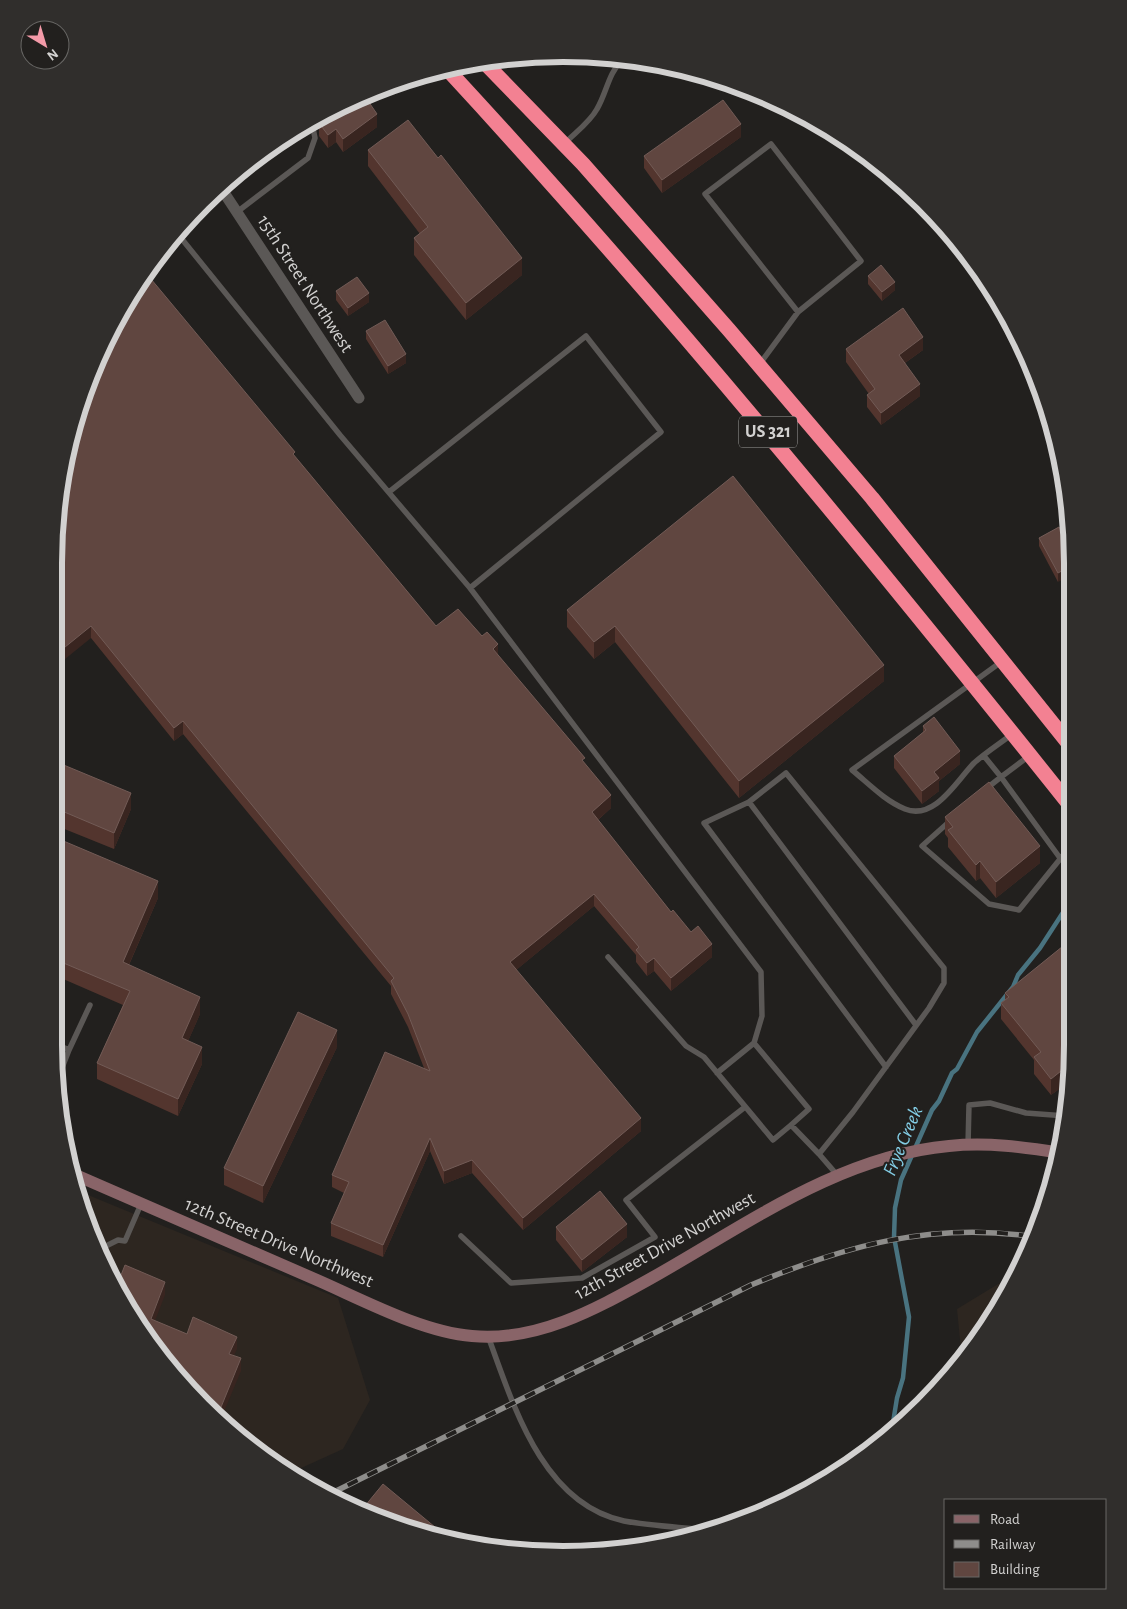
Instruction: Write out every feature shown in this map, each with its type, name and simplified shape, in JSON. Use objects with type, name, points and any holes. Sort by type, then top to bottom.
[{"type":"highway","name":"US 321","points":[[490,68],[564,144],[759,365],[872,498],[1064,738]]},
{"type":"highway","name":"US 321","points":[[453,75],[554,185],[700,352],[842,520],[1064,798]]},
{"type":"street","name":"15th Street Northwest","points":[[225,194],[359,398]]},
{"type":"street","name":"12th Street Drive Northwest","points":[[81,1177],[410,1320],[443,1332],[511,1336],[554,1325],[601,1306],[774,1207],[838,1176],[896,1155],[934,1148],[968,1145],[1019,1146],[1053,1152]]},
{"type":"lane","points":[[564,144],[594,114],[610,74],[617,66]]},
{"type":"lane","points":[[237,212],[308,158],[315,138],[313,130]]},
{"type":"lane","points":[[759,365],[798,312],[861,261],[771,144],[706,194],[798,312]]},
{"type":"lane","points":[[182,239],[470,588],[761,972],[762,1016],[754,1043],[717,1073]]},
{"type":"lane","points":[[389,492],[586,336],[661,432],[470,588]]},
{"type":"lane","points":[[1003,660],[852,770],[893,803],[907,810],[922,811],[955,788],[974,763],[1013,734]]},
{"type":"lane","points":[[984,790],[1030,755]]},
{"type":"lane","points":[[984,756],[1060,858]]},
{"type":"lane","points":[[818,1154],[886,1067],[916,1025],[944,983],[944,968],[786,773],[749,802],[704,823],[886,1067]]},
{"type":"lane","points":[[749,802],[916,1025]]},
{"type":"lane","points":[[957,815],[922,846],[989,904],[1019,910],[1064,853]]},
{"type":"lane","points":[[608,957],[686,1046],[704,1057],[773,1140],[809,1109],[754,1043]]},
{"type":"lane","points":[[63,1065],[90,1005]]},
{"type":"lane","points":[[62,1047],[69,1050]]},
{"type":"lane","points":[[968,1145],[969,1105],[990,1103],[1026,1113],[1059,1115]]},
{"type":"lane","points":[[461,1236],[511,1282],[582,1278],[655,1237],[626,1200],[744,1107]]},
{"type":"lane","points":[[792,1125],[838,1176]]},
{"type":"lane","points":[[105,1246],[118,1240],[125,1241],[141,1204]]},
{"type":"lane","points":[[488,1336],[513,1404],[536,1450],[551,1473],[585,1505],[623,1521],[694,1529]]},
{"type":"shaded area","points":[[85,1194],[338,1298],[370,1400],[343,1449],[298,1470],[259,1443],[209,1400],[166,1350],[130,1296],[114,1267]]},
{"type":"shaded area","points":[[1006,1279],[980,1324],[961,1350],[957,1309]]},
{"type":"building","points":[[723,100],[741,124],[662,180],[644,156]]},
{"type":"building","points":[[369,102],[377,114],[343,139],[336,129],[328,135],[321,126]]},
{"type":"building","points":[[408,120],[438,158],[441,155],[522,258],[466,303],[414,238],[428,227],[368,150]]},
{"type":"building","points":[[881,265],[895,282],[882,292],[868,276]]},
{"type":"building","points":[[357,277],[369,293],[348,308],[336,291]]},
{"type":"building","points":[[151,279],[436,626],[458,609],[482,636],[487,632],[498,644],[493,649],[585,758],[582,760],[611,795],[592,812],[671,912],[673,910],[691,932],[698,926],[712,944],[671,978],[654,958],[647,963],[636,950],[639,947],[594,894],[510,962],[641,1118],[523,1218],[472,1160],[444,1171],[430,1138],[383,1245],[331,1223],[349,1182],[332,1175],[385,1052],[430,1071],[408,1014],[391,981],[394,978],[183,721],[174,728],[91,626],[62,650],[62,564],[67,498],[72,466],[89,402],[101,372],[114,342]]},
{"type":"building","points":[[903,308],[923,337],[899,355],[920,384],[881,413],[867,395],[875,389],[846,349]]},
{"type":"building","points":[[385,320],[406,354],[388,366],[366,331]]},
{"type":"building","points":[[733,476],[884,665],[739,781],[615,626],[594,642],[567,610]]},
{"type":"building","points":[[1059,527],[1063,535],[1064,570],[1058,573],[1039,538]]},
{"type":"building","points":[[934,717],[960,751],[934,772],[939,778],[922,791],[894,756],[926,730],[923,726]]},
{"type":"building","points":[[62,764],[131,793],[114,833],[62,811]]},
{"type":"building","points":[[989,782],[1040,846],[996,882],[980,861],[976,865],[948,830],[953,827],[945,817]]},
{"type":"building","points":[[62,840],[158,881],[123,962],[200,997],[182,1038],[202,1047],[178,1099],[97,1063],[130,991],[62,962]]},
{"type":"building","points":[[1064,945],[1063,1069],[1051,1079],[1034,1057],[1041,1052],[1001,1003],[1009,997],[1005,993]]},
{"type":"building","points":[[298,1012],[337,1030],[263,1186],[224,1168]]},
{"type":"building","points":[[600,1191],[627,1224],[582,1260],[556,1227]]},
{"type":"building","points":[[125,1265],[165,1282],[151,1319],[187,1334],[193,1317],[237,1337],[229,1354],[241,1358],[220,1410],[187,1376],[166,1350],[147,1324],[120,1278]]},
{"type":"building","points":[[383,1484],[439,1530],[402,1520],[366,1505]]},
{"type":"waterway","name":"Frye Creek","points":[[893,1423],[903,1378],[909,1317],[894,1237],[895,1208],[901,1180],[932,1110],[939,1101],[952,1073],[957,1069],[977,1032],[1013,987],[1018,975],[1040,948],[1064,911]]},
{"type":"railway","points":[[335,1491],[751,1285],[786,1271],[855,1248],[890,1240],[960,1232],[1026,1236]]}]
